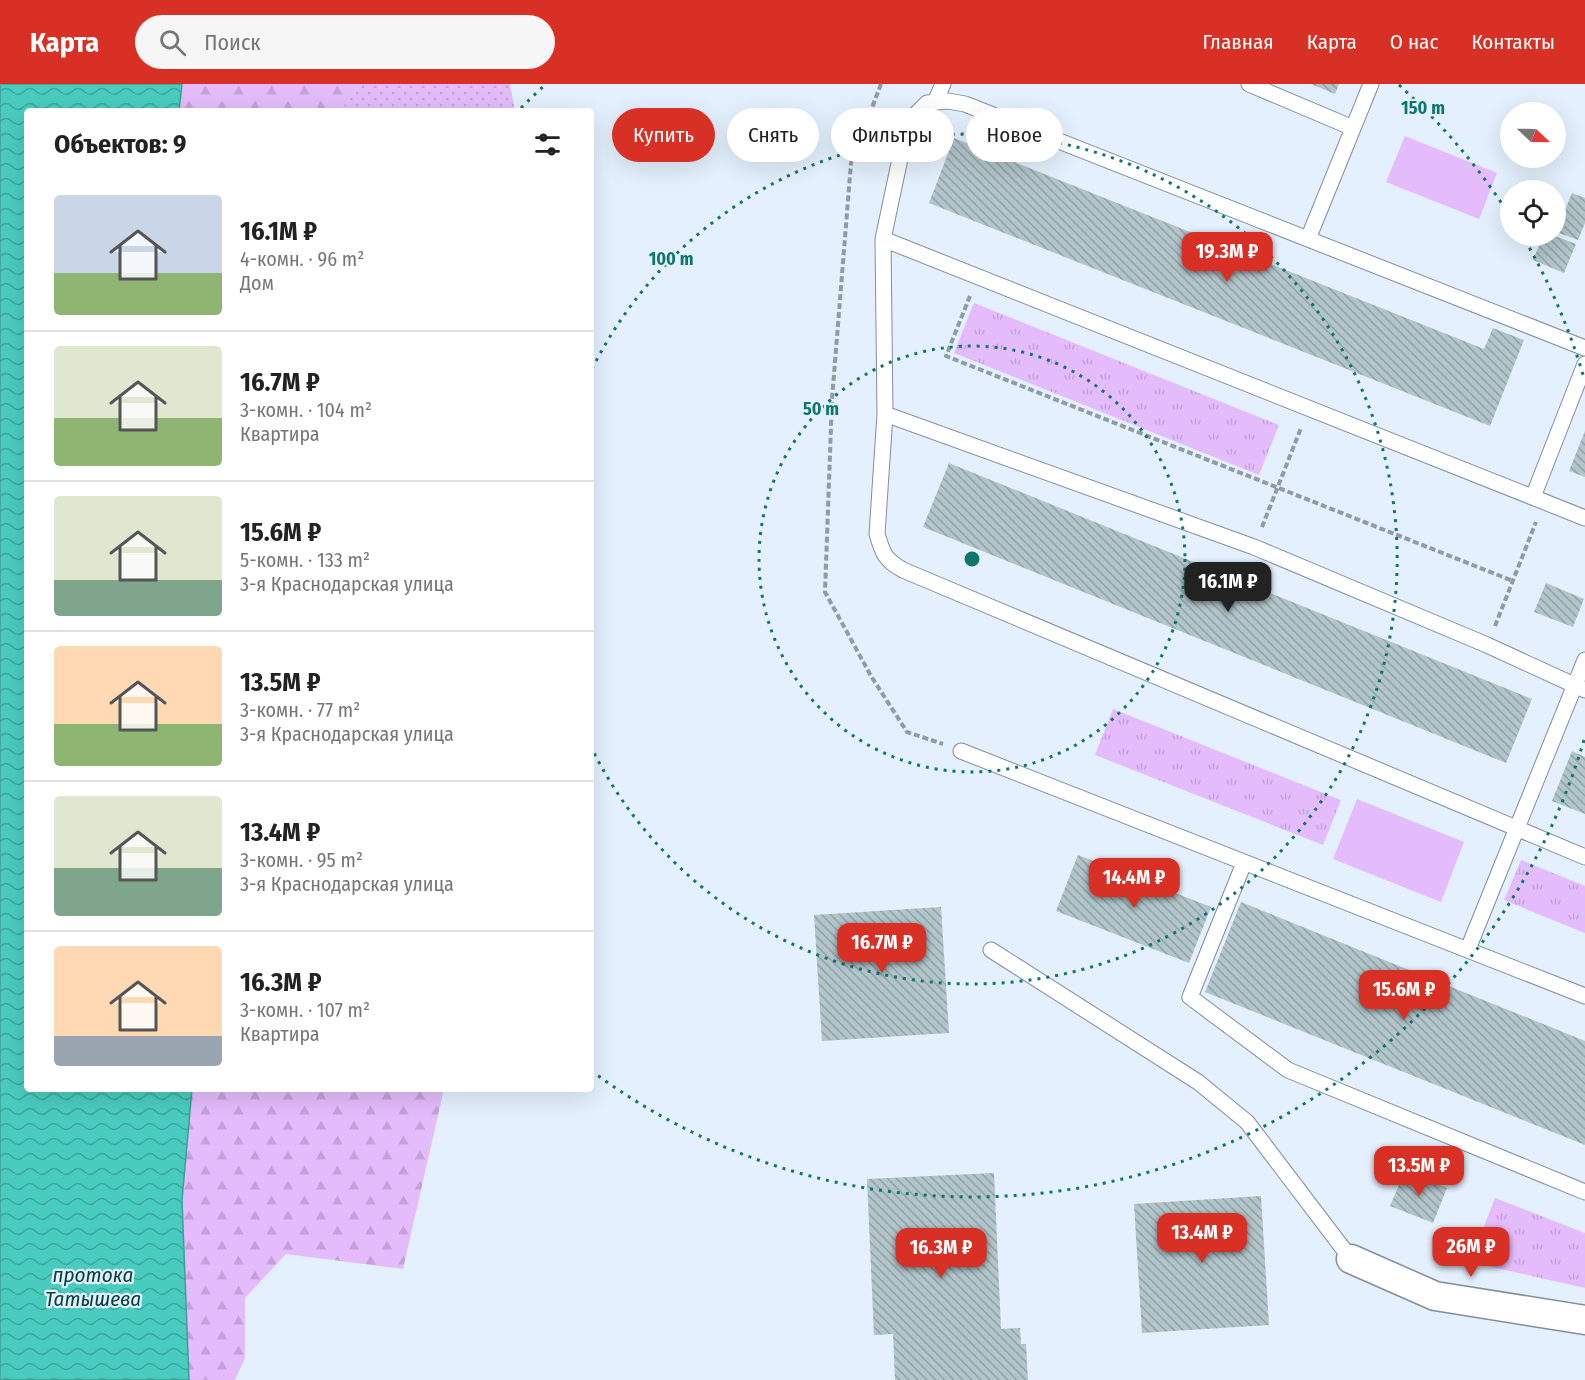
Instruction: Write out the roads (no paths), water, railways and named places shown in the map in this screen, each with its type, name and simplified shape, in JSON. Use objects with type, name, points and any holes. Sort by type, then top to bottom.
[{"type":"street","points":[[1351,1259],[1435,1296],[1585,1320]]},
{"type":"lane","points":[[935,102],[943,84]]},
{"type":"lane","points":[[1248,84],[1353,128]]},
{"type":"lane","points":[[1308,238],[1371,84]]},
{"type":"lane","points":[[1585,348],[974,106],[948,101],[927,103],[915,115],[901,154],[883,239],[885,414],[877,534],[882,551],[890,562],[914,575],[1585,857]]},
{"type":"lane","points":[[883,239],[1585,518]]},
{"type":"lane","points":[[1539,499],[1585,364]]},
{"type":"lane","points":[[885,414],[1254,547],[1487,645],[1580,688]]},
{"type":"lane","points":[[1468,949],[1517,828],[1580,688],[1585,660]]},
{"type":"lane","points":[[961,751],[1585,996]]},
{"type":"lane","points":[[1244,863],[1190,997],[1287,1070],[1585,1192]]},
{"type":"lane","points":[[991,950],[1198,1082],[1247,1122],[1351,1259]]},
{"type":"water","name":"протока Татышева","points":[[0,84],[182,84],[179,108],[24,108],[24,1092],[192,1092],[182,1200],[189,1380],[0,1380]]}]
